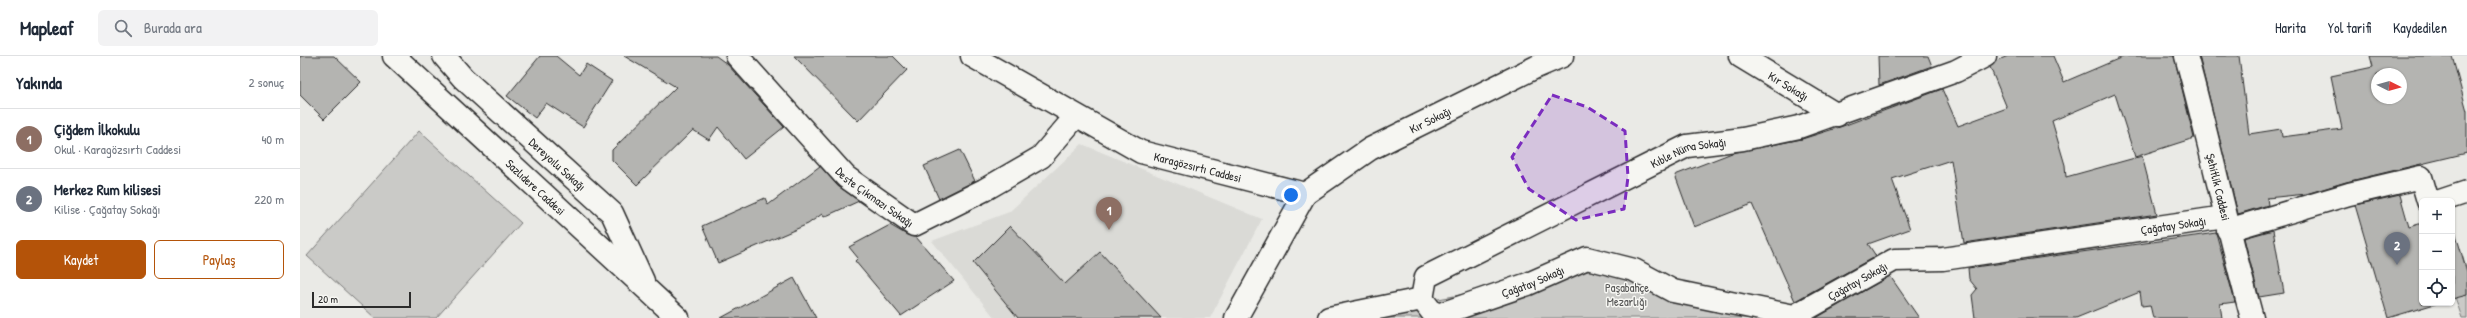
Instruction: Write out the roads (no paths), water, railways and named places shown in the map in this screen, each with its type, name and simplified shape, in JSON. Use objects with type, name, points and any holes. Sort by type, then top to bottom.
[{"type":"street","name":"Sazlıdere Caddesi","points":[[394,56],[678,318]]},
{"type":"street","name":"Dereyoılu Sokağı","points":[[444,56],[463,78],[612,213],[648,290]]},
{"type":"street","name":"Deste Çıkmazı Sokağı","points":[[737,56],[846,177],[914,224],[984,190],[1041,157],[1076,116]]},
{"type":"street","name":"Karagözsırtı Caddesi","points":[[972,56],[1141,152],[1305,194]]},
{"type":"street","name":"Kır Sokağı","points":[[1305,194],[1370,149],[1536,67],[1562,56]]},
{"type":"street","name":"Kır Sokağı","points":[[1740,56],[1837,115]]},
{"type":"street","name":"Kıble Nüma Sokağı","points":[[1422,299],[1426,277],[1686,146],[1743,139],[1799,127],[1837,115],[1953,64],[1985,56]]},
{"type":"street","name":"Şehitlik Caddesi","points":[[2186,56],[2206,131],[2226,223],[2252,318]]},
{"type":"street","name":"Çağatay Sokağı","points":[[1422,299],[1435,316],[1528,284],[1587,258],[1634,270],[1673,291],[1794,316],[1894,260],[1944,259],[2226,223],[2421,177],[2427,198]]},
{"type":"street","points":[[2449,198],[2467,192]]},
{"type":"street","points":[[1236,318],[1305,194]]},
{"type":"street","points":[[1329,318],[1422,299]]},
{"type":"place","name":"Çiğdem İlkokulu","points":[[1109,230]]},
{"type":"place","name":"Merkez Rum kilisesi","points":[[2397,265]]},
{"type":"park label","name":"Paşabahçe Mezarlığı","points":[[1627,294]]}]
